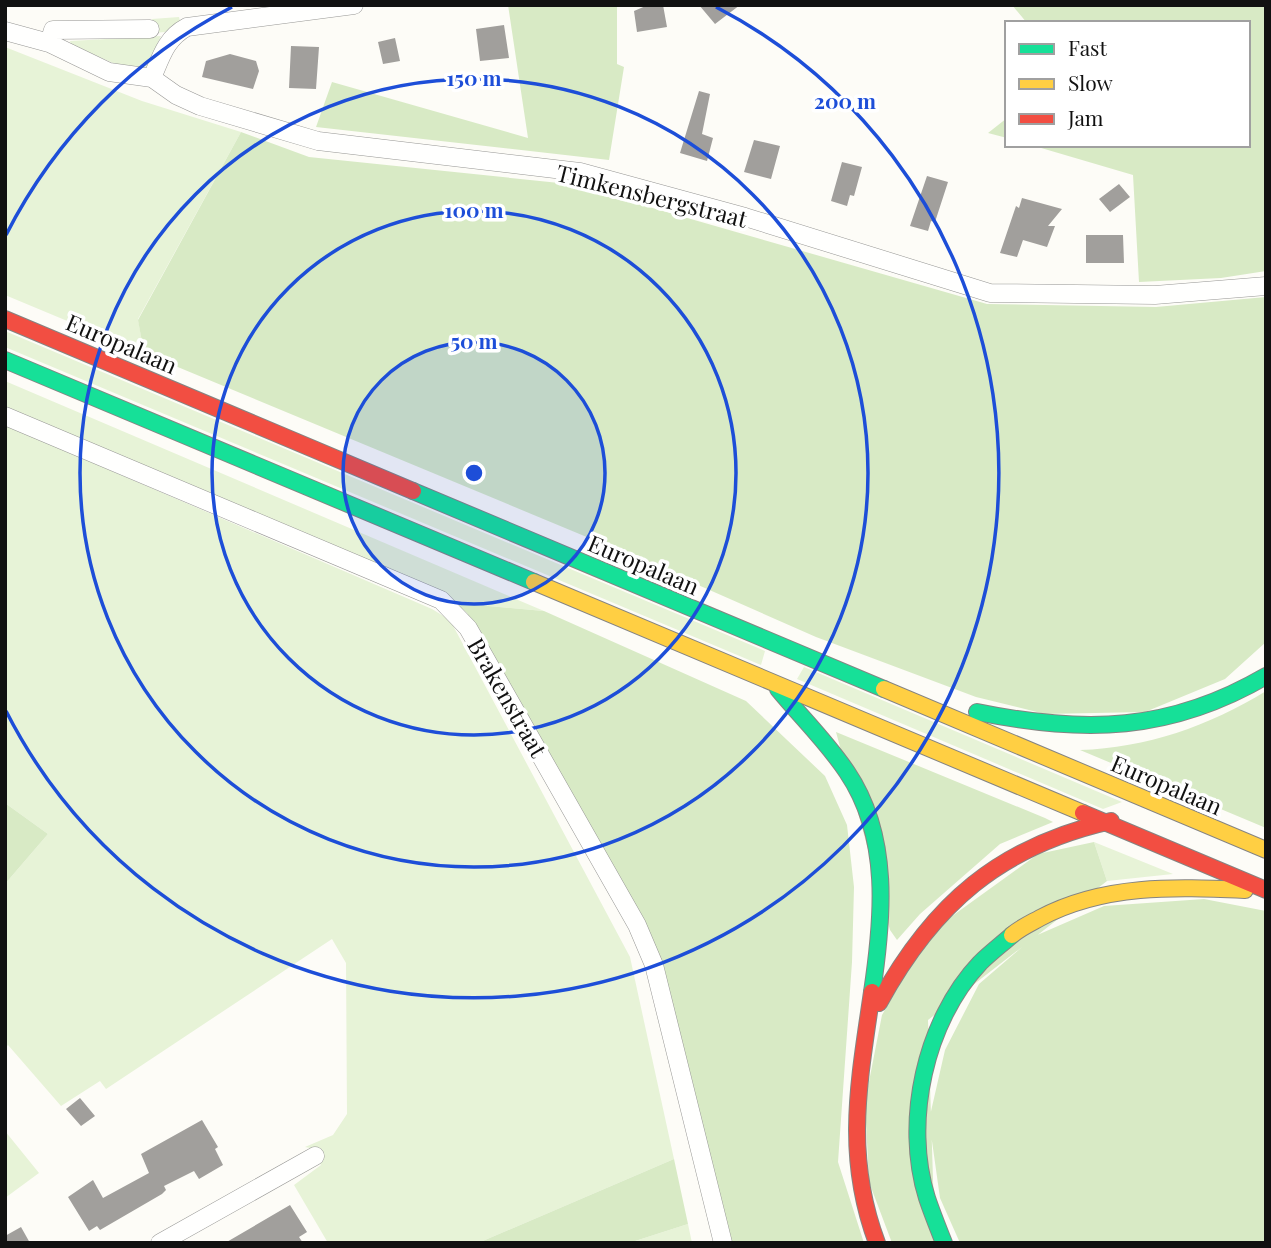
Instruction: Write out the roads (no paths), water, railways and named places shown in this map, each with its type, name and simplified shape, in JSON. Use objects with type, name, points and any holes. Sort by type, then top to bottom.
[{"type":"highway","name":"Europalaan","points":[[5,319],[1266,850]]},
{"type":"highway","points":[[5,360],[1266,891]]},
{"type":"highway","points":[[845,672],[901,681],[975,712],[1038,725],[1071,727],[1130,725],[1179,718],[1223,701],[1266,676]]},
{"type":"highway","points":[[772,681],[842,761],[869,817],[877,863],[881,917],[855,1140],[859,1183],[877,1243]]},
{"type":"highway","points":[[867,1027],[899,963],[916,938],[947,905],[997,865],[1024,851],[1103,822],[1189,819]]},
{"type":"highway","points":[[944,1243],[932,1215],[918,1167],[917,1123],[921,1075],[937,1031],[958,992],[985,957],[1008,937],[1059,908],[1114,891],[1178,886],[1266,891]]},
{"type":"street","points":[[152,78],[167,44],[175,34],[187,27],[354,5]]},
{"type":"street","points":[[49,43],[53,30],[150,29]]},
{"type":"street","name":"Timkensbergstraat","points":[[5,31],[49,43],[109,72],[152,78],[176,95],[200,107],[318,141],[580,172],[745,217],[989,293],[1155,295],[1266,286]]},
{"type":"street","name":"Brakenstraat","points":[[5,416],[441,600],[454,610],[468,628],[637,925],[654,965],[723,1243]]},
{"type":"street","points":[[160,1243],[315,1156]]}]
